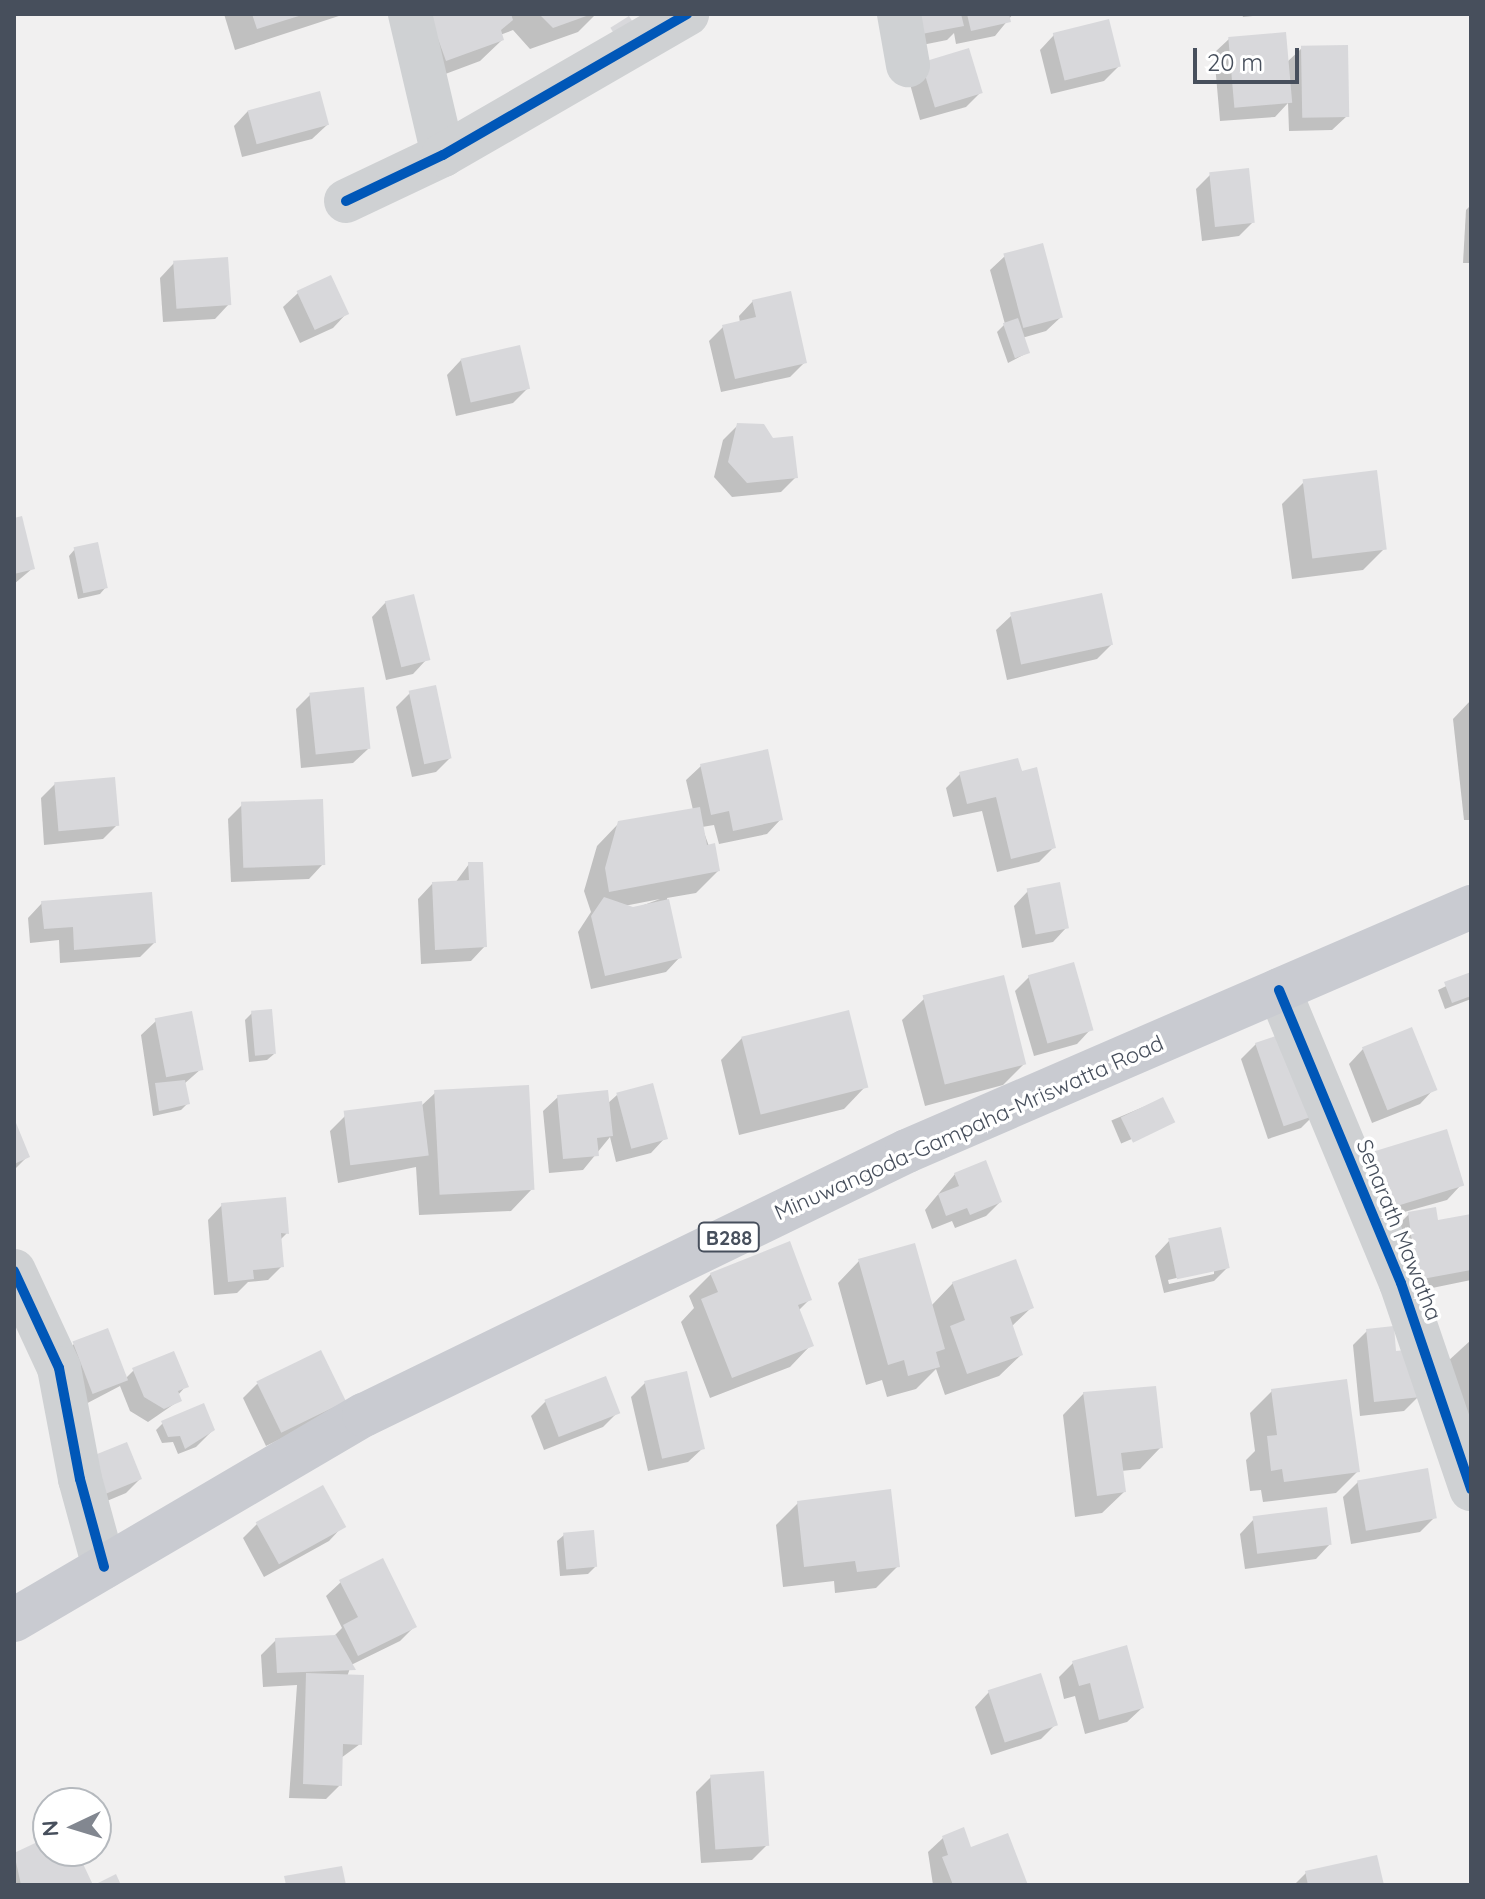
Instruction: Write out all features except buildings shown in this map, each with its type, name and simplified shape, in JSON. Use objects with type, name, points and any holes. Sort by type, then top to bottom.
[{"type":"main road","name":"Minuwangoda-Gampaha-Mriswatta Road","points":[[14,1620],[364,1415],[907,1151],[1471,907]]},
{"type":"street","points":[[410,14],[443,155]]},
{"type":"street","points":[[346,201],[443,155],[687,14]]},
{"type":"street","points":[[899,14],[908,65]]},
{"type":"street","name":"Senarath Mawatha","points":[[1279,990],[1401,1283],[1471,1489]]},
{"type":"street","points":[[14,1271],[59,1368],[104,1567]]},
{"type":"cycle path","points":[[346,201],[443,155],[687,14]]},
{"type":"cycle path","points":[[1279,990],[1401,1283],[1471,1489]]},
{"type":"cycle path","points":[[14,1271],[59,1368],[80,1479],[104,1567]]}]
